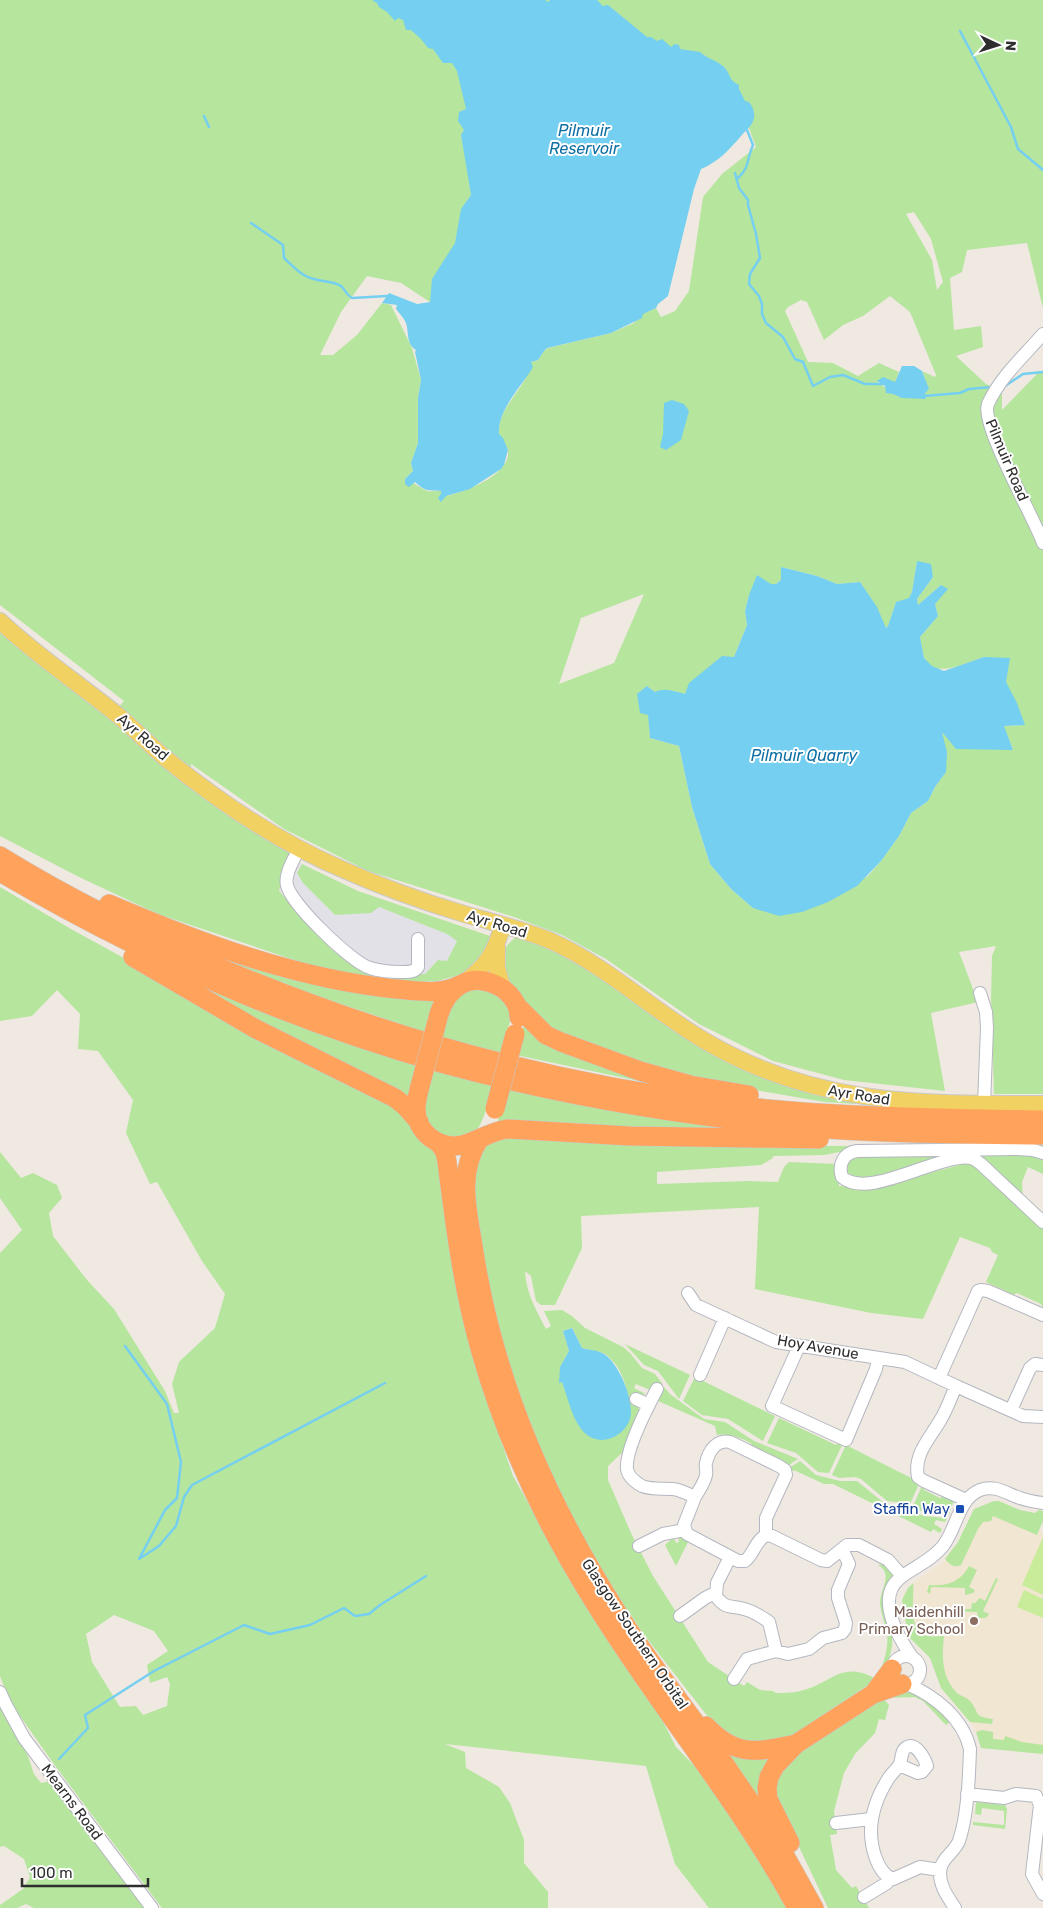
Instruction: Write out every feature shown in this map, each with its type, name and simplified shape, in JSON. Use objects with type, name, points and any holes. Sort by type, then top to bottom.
[{"type":"highway","points":[[0,851],[86,893],[146,919],[199,940],[267,962],[378,987],[433,992],[451,989],[461,984],[486,982],[503,989],[540,1029],[554,1038],[640,1071],[690,1084],[727,1091],[853,1108],[1043,1113]]},
{"type":"highway","points":[[0,856],[99,912],[197,958],[301,1000],[459,1052],[588,1081],[718,1103],[770,1109],[882,1117],[1043,1120]]},
{"type":"highway","points":[[0,872],[91,924],[210,980],[306,1018],[443,1063],[622,1102],[699,1115],[802,1127],[848,1130],[1043,1135]]},
{"type":"highway","points":[[0,882],[239,1019],[312,1058],[395,1098],[405,1106],[426,1135],[439,1143],[457,1146],[469,1143],[489,1133],[506,1129],[630,1136],[741,1139],[891,1139],[1012,1134]]},
{"type":"highway","points":[[418,1122],[416,1110],[420,1086],[439,1014],[445,999],[461,984]]},
{"type":"highway","name":"Glasgow Southern Orbital","points":[[517,1006],[519,1022],[495,1109],[490,1125],[468,1161],[466,1170],[466,1191],[477,1272],[501,1370],[532,1453],[561,1516],[616,1611],[762,1819],[814,1908]]},
{"type":"highway","name":"Glasgow Southern Orbital","points":[[439,1143],[448,1162],[458,1247],[481,1352],[506,1428],[534,1494],[562,1548],[593,1601],[629,1656],[739,1812],[773,1865],[797,1908]]},
{"type":"highway","points":[[650,1660],[707,1727],[722,1741],[740,1749],[759,1752],[796,1744]]},
{"type":"highway","points":[[819,1908],[768,1800],[767,1788],[772,1771],[796,1744],[873,1694],[899,1674]]},
{"type":"main road","name":"Ayr Road","points":[[0,621],[121,718],[163,756],[225,804],[260,827],[299,849],[368,881],[552,942],[575,953],[602,969],[706,1042],[745,1062],[784,1078],[835,1092],[876,1099],[910,1102],[1043,1104]]},
{"type":"main road","points":[[461,984],[484,966],[497,944],[503,925]]},
{"type":"main road","points":[[497,944],[497,968],[503,989]]},
{"type":"street","name":"Pilmuir Road","points":[[1043,334],[1001,382],[988,406],[987,414],[995,440],[1043,542]]},
{"type":"street","points":[[299,849],[288,872],[286,884],[292,898],[344,952],[369,968],[411,972],[418,967],[418,939]]},
{"type":"street","points":[[980,993],[986,1012],[988,1028],[984,1104]]},
{"type":"street","points":[[1043,1153],[1017,1149],[857,1152],[848,1153],[844,1156],[841,1170],[842,1178],[845,1180],[854,1183],[871,1182],[897,1178],[952,1161],[971,1158],[981,1164],[1043,1222]]},
{"type":"street","points":[[939,1378],[978,1291],[988,1290],[1043,1315]]},
{"type":"street","name":"Hoy Avenue","points":[[688,1293],[696,1305],[776,1342],[905,1362],[956,1386]]},
{"type":"street","points":[[700,1375],[726,1318]]},
{"type":"street","points":[[799,1346],[772,1406],[846,1440],[876,1369],[878,1358]]},
{"type":"street","points":[[1011,1410],[1030,1368],[1035,1364],[1043,1365]]},
{"type":"street","points":[[966,1500],[918,1477],[916,1470],[917,1462],[927,1440],[941,1420],[956,1386],[1023,1416],[1043,1417]]},
{"type":"street","points":[[657,1389],[636,1431],[628,1460],[627,1468],[629,1475],[643,1486],[658,1489],[675,1489],[695,1497]]},
{"type":"street","points":[[636,1399],[649,1405]]},
{"type":"street","points":[[724,1440],[730,1442],[785,1470],[786,1476],[766,1518],[766,1534],[760,1539],[750,1557],[745,1561],[738,1561],[691,1537],[684,1530],[684,1525],[695,1497],[706,1477],[706,1461],[714,1446],[719,1442],[724,1440]]},
{"type":"street","points":[[955,1908],[941,1883],[940,1870],[943,1862],[958,1841],[966,1794],[970,1749],[968,1740],[952,1716],[936,1699],[920,1672],[918,1663],[902,1644],[896,1631],[889,1604],[893,1586],[902,1576],[928,1559],[943,1546],[966,1500],[978,1491],[989,1488],[1001,1490],[1028,1500],[1043,1503]]},
{"type":"street","points":[[639,1546],[663,1534],[684,1530]]},
{"type":"street","points":[[766,1534],[821,1560],[827,1560],[850,1544],[859,1545],[888,1560],[902,1576]]},
{"type":"street","points":[[734,1679],[747,1659],[776,1651],[788,1654],[809,1649],[823,1638],[842,1632],[845,1629],[846,1623],[838,1598],[838,1590],[849,1564],[842,1549]]},
{"type":"street","points":[[730,1557],[717,1583],[715,1593],[722,1604],[729,1608],[743,1608],[769,1622],[776,1651]]},
{"type":"street","points":[[680,1616],[715,1593]]},
{"type":"street","points":[[896,1631],[899,1674]]},
{"type":"street","points":[[899,1674],[903,1656],[912,1657]]},
{"type":"street","points":[[899,1674],[916,1680],[920,1672]]},
{"type":"street","points":[[899,1674],[936,1699]]},
{"type":"street","name":"Mearns Road","points":[[0,1692],[24,1738],[152,1908]]},
{"type":"street","points":[[890,1878],[876,1860],[873,1852],[870,1835],[871,1819],[873,1808],[881,1791],[899,1764]]},
{"type":"street","points":[[966,1794],[1004,1798],[1019,1794],[1036,1796],[1040,1805],[1032,1874],[1043,1894]]},
{"type":"street","points":[[836,1823],[871,1819]]},
{"type":"street","points":[[890,1878],[898,1878],[920,1868],[940,1870]]},
{"type":"street","points":[[864,1897],[887,1883],[890,1878]]},
{"type":"shaded area","points":[[288,856],[302,864],[297,873],[303,883],[335,915],[379,907],[447,934],[457,941],[447,962],[438,960],[425,974],[400,976],[347,962],[330,948],[279,890]]},
{"type":"shaded area","name":"Maidenhill Primary School","points":[[976,1510],[1043,1531],[1043,1754],[981,1748],[978,1735],[951,1699],[958,1694],[947,1680],[942,1663],[944,1637],[908,1636],[902,1606],[904,1594],[913,1583],[950,1557]]},
{"type":"green space","points":[[0,0],[1043,0],[1043,308],[1027,243],[967,250],[962,272],[950,278],[954,330],[981,326],[983,347],[956,356],[986,384],[1002,391],[1002,410],[1039,372],[1043,372],[1043,1094],[994,1094],[991,998],[992,956],[996,946],[959,952],[978,1002],[931,1013],[945,1091],[844,1080],[773,1061],[699,1024],[606,959],[562,935],[514,917],[368,871],[284,829],[191,764],[190,784],[290,851],[279,891],[330,948],[347,962],[400,976],[425,974],[438,960],[447,961],[457,941],[447,934],[379,907],[371,913],[335,915],[303,883],[297,873],[302,864],[358,891],[490,936],[488,953],[478,964],[460,975],[437,981],[413,982],[324,970],[158,914],[79,877],[0,836],[0,633],[110,717],[124,701],[0,605]],"holes":[[[743,112],[756,147],[722,174],[703,197],[689,291],[675,311],[661,317],[656,308],[642,314],[634,323],[611,333],[548,348],[544,351],[538,360],[531,362],[529,371],[503,415],[499,434],[508,451],[507,460],[502,468],[485,481],[464,491],[446,496],[441,491],[426,490],[405,479],[413,471],[411,463],[418,443],[418,398],[421,380],[412,348],[391,305],[382,303],[357,335],[333,355],[320,355],[341,312],[367,276],[401,283],[430,302]],[[914,212],[931,239],[943,282],[937,290],[932,260],[906,214]],[[890,296],[910,312],[936,375],[935,377],[922,371],[925,378],[925,393],[903,397],[895,394],[877,382],[895,382],[899,372],[879,363],[858,376],[833,363],[808,362],[785,311],[788,307],[801,300],[807,302],[824,340],[843,325],[863,316]],[[917,561],[933,577],[917,599],[918,605],[941,585],[935,605],[938,616],[920,637],[924,657],[928,664],[934,668],[942,669],[960,666],[984,657],[1008,689],[1017,705],[1024,725],[1003,726],[1013,749],[942,731],[946,772],[928,801],[911,813],[899,836],[867,877],[753,908],[731,889],[710,864],[692,807],[679,746],[650,738],[647,686],[655,692],[674,691],[685,694],[734,657],[747,625],[745,611],[749,595],[781,580],[781,567],[817,576],[837,584],[860,582],[886,628],[896,602],[909,599]],[[644,594],[614,663],[559,684],[581,618]]]},
{"type":"green space","points":[[0,887],[144,969],[401,1106],[435,1151],[484,1391],[513,1476],[577,1590],[649,1694],[676,1747],[708,1780],[760,1860],[788,1908],[709,1908],[675,1864],[646,1766],[445,1744],[465,1752],[466,1768],[499,1787],[510,1803],[524,1840],[524,1863],[548,1892],[548,1908],[162,1908],[56,1767],[10,1702],[0,1676],[0,1253],[22,1230],[0,1198],[0,1152],[21,1178],[33,1173],[57,1185],[62,1198],[49,1213],[53,1236],[87,1280],[114,1309],[165,1391],[174,1413],[179,1413],[172,1384],[179,1362],[215,1328],[225,1294],[202,1261],[157,1182],[150,1184],[126,1133],[133,1100],[98,1051],[78,1049],[80,1014],[57,990],[32,1016],[0,1021]],"holes":[[[114,1615],[154,1631],[168,1651],[147,1665],[150,1683],[167,1677],[170,1684],[167,1706],[143,1715],[136,1706],[120,1707],[92,1662],[86,1634]]]},
{"type":"green space","points":[[174,934],[440,996],[427,1033],[276,982],[234,964]]},
{"type":"green space","points":[[519,936],[525,936],[596,969],[689,1036],[874,1105],[825,1102],[726,1085],[659,1070],[558,1033],[536,1015],[524,1002],[513,987],[506,972],[503,958],[507,946]]},
{"type":"green space","points":[[186,980],[293,1024],[418,1066],[411,1102],[301,1046]]},
{"type":"green space","points":[[474,988],[498,992],[509,1010],[510,1021],[501,1053],[442,1037],[448,1013],[454,1001],[465,992]]},
{"type":"green space","points":[[525,1021],[677,1089],[516,1055]]},
{"type":"green space","points":[[433,1071],[492,1086],[480,1125],[469,1137],[450,1139],[439,1137],[422,1113]]},
{"type":"green space","points":[[507,1087],[769,1133],[497,1124]]},
{"type":"green space","points":[[491,1138],[830,1146],[1043,1145],[1043,1150],[855,1149],[824,1155],[773,1156],[773,1158],[761,1165],[657,1172],[657,1184],[778,1182],[784,1167],[789,1162],[837,1164],[839,1186],[877,1187],[896,1184],[970,1162],[1043,1225],[1043,1308],[1041,1304],[1017,1293],[1011,1296],[1006,1291],[986,1282],[998,1255],[992,1252],[990,1248],[960,1237],[923,1319],[871,1313],[755,1289],[759,1207],[581,1216],[582,1248],[555,1305],[541,1305],[536,1301],[531,1276],[525,1271],[529,1294],[546,1329],[551,1326],[544,1311],[562,1310],[585,1328],[623,1347],[642,1368],[655,1374],[662,1383],[661,1386],[653,1383],[650,1390],[636,1384],[634,1388],[646,1394],[641,1395],[635,1392],[631,1403],[640,1410],[630,1430],[625,1450],[608,1466],[608,1480],[631,1533],[653,1576],[708,1662],[744,1686],[747,1682],[760,1690],[776,1693],[791,1693],[811,1688],[845,1672],[864,1673],[876,1679],[885,1657],[887,1645],[887,1634],[880,1603],[886,1577],[883,1569],[878,1565],[883,1564],[894,1574],[892,1647],[885,1674],[821,1716],[820,1721],[790,1739],[743,1745],[712,1722],[645,1636],[620,1599],[578,1529],[536,1441],[506,1356],[491,1297],[472,1192],[472,1171]],"holes":[[[572,1328],[582,1348],[605,1354],[617,1367],[625,1384],[630,1419],[576,1418],[562,1382],[560,1367],[569,1351],[563,1331]]]},
{"type":"green space","points":[[966,1152],[1033,1156],[1043,1159],[1043,1174],[1028,1167],[1022,1182],[1023,1200],[970,1154],[863,1180],[847,1173],[848,1162],[858,1154]]},
{"type":"green space","points":[[625,1344],[690,1375],[679,1399],[658,1371],[644,1365]]},
{"type":"green space","points":[[695,1377],[775,1416],[763,1441],[728,1419],[702,1415],[683,1401]]},
{"type":"green space","points":[[664,1387],[670,1394],[704,1419],[725,1422],[754,1441],[798,1459],[786,1467],[753,1449],[751,1443],[731,1435],[717,1435],[715,1426],[658,1401]]},
{"type":"green space","points":[[779,1418],[836,1445],[840,1441],[843,1443],[829,1473],[818,1472],[796,1453],[767,1443]]},
{"type":"green space","points":[[846,1445],[913,1479],[919,1484],[910,1504],[887,1501],[861,1479],[855,1477],[839,1478],[832,1475]]},
{"type":"green space","points":[[800,1461],[816,1475],[840,1481],[857,1481],[884,1503],[909,1507],[916,1513],[924,1516],[947,1518],[945,1522],[936,1520],[934,1524],[942,1529],[940,1533],[933,1529],[931,1532],[833,1484],[824,1484],[790,1470],[789,1468]]},
{"type":"green space","points":[[922,1486],[924,1490],[940,1498],[945,1496],[954,1500],[949,1515],[926,1513],[914,1508],[913,1506]]},
{"type":"green space","points":[[994,1501],[999,1501],[1020,1510],[1035,1513],[1039,1510],[1043,1511],[1043,1521],[1037,1535],[993,1516],[991,1521],[983,1522],[978,1529],[961,1565],[954,1566],[950,1564],[945,1559],[958,1542],[974,1509]]},
{"type":"green space","points":[[680,1535],[688,1542],[676,1566],[665,1545],[674,1537],[676,1543],[679,1542],[678,1536]]},
{"type":"green space","points":[[1043,1537],[1043,1595],[1022,1585]]},
{"type":"green space","points":[[969,1566],[977,1570],[969,1587],[975,1590],[973,1593],[965,1595],[965,1588],[931,1587],[930,1594],[927,1592],[929,1585],[942,1585],[957,1580]]},
{"type":"green space","points":[[996,1578],[998,1579],[983,1611],[989,1614],[987,1617],[978,1618],[977,1612],[956,1611],[956,1609],[971,1609],[972,1603],[975,1603],[980,1598],[985,1601]]},
{"type":"green space","points":[[913,1583],[913,1613],[917,1627],[928,1636],[944,1636],[943,1659],[948,1680],[957,1693],[970,1701],[979,1715],[993,1719],[992,1724],[970,1722],[941,1688],[930,1658],[908,1636],[902,1600]]},
{"type":"green space","points":[[1024,1590],[1043,1599],[1043,1618],[1017,1607]]},
{"type":"green space","points":[[888,1692],[917,1692],[951,1721],[946,1725],[923,1701],[915,1697],[883,1698],[889,1705],[885,1720],[879,1719],[875,1733],[855,1754],[844,1773],[834,1811],[837,1834],[830,1835],[836,1870],[852,1888],[856,1886],[869,1908],[828,1908],[775,1796],[776,1778],[792,1758]]},
{"type":"green space","points":[[0,1705],[28,1756],[34,1774],[41,1783],[51,1781],[145,1908],[34,1908],[26,1904],[17,1908],[0,1908],[0,1905],[23,1889],[30,1877],[24,1859],[4,1846],[0,1847]]},
{"type":"green space","points":[[982,1730],[993,1732],[993,1739],[1004,1740],[1005,1736],[1022,1742],[1043,1745],[1043,1754],[981,1748],[976,1732]]},
{"type":"green space","points":[[726,1750],[770,1758],[761,1807]]},
{"type":"green space","points":[[976,1802],[1005,1805],[1007,1809],[1005,1829],[973,1825],[973,1822],[1004,1825],[1004,1811],[982,1808],[981,1815],[975,1814]]},
{"type":"water","name":"Pilmuir Reservoir","points":[[372,0],[545,0],[548,2],[550,0],[597,0],[603,6],[608,5],[647,37],[657,41],[662,39],[671,47],[675,44],[679,45],[680,49],[700,52],[721,65],[731,79],[739,85],[745,101],[749,102],[754,113],[751,125],[732,146],[718,159],[701,169],[694,189],[668,296],[656,308],[643,314],[642,318],[611,333],[547,348],[538,360],[531,362],[533,367],[506,407],[499,425],[499,434],[503,438],[508,450],[504,465],[501,469],[470,489],[446,496],[441,502],[438,498],[441,491],[427,490],[415,482],[409,487],[405,484],[405,479],[413,471],[411,463],[418,443],[418,398],[421,380],[416,350],[409,341],[406,323],[396,309],[397,305],[382,303],[389,293],[417,304],[430,302],[432,279],[455,243],[461,209],[471,195],[461,135],[464,130],[458,121],[459,112],[466,109],[457,71],[452,63],[443,63],[433,49],[428,48],[411,30],[406,30],[403,20],[398,18],[395,21]]},
{"type":"water","points":[[902,366],[914,366],[922,371],[929,389],[925,393],[926,399],[902,398],[886,393],[885,386],[877,381],[883,377],[895,382]]},
{"type":"water","points":[[672,400],[684,404],[689,411],[681,440],[666,450],[660,447],[663,434],[664,403]]},
{"type":"water","name":"Pilmuir Quarry","points":[[917,561],[931,564],[933,577],[917,599],[918,605],[941,585],[948,589],[935,604],[938,616],[920,637],[924,658],[932,666],[944,671],[984,657],[1010,658],[1006,682],[1017,703],[1025,725],[1004,726],[1013,750],[956,749],[942,732],[947,752],[946,772],[928,801],[911,813],[899,836],[881,861],[857,886],[828,902],[802,912],[779,916],[753,908],[731,889],[710,864],[692,807],[679,746],[650,738],[648,715],[640,713],[637,694],[647,686],[655,692],[666,690],[685,694],[689,683],[722,656],[734,657],[747,625],[745,611],[757,575],[771,584],[776,584],[781,580],[781,567],[817,576],[837,584],[860,582],[877,607],[886,628],[896,602],[909,598],[912,592]]},
{"type":"water","points":[[572,1328],[582,1348],[602,1353],[610,1359],[620,1374],[628,1393],[631,1412],[630,1419],[623,1431],[605,1440],[592,1438],[581,1429],[574,1417],[562,1382],[559,1383],[560,1367],[569,1351],[563,1331]]},
{"type":"waterway","points":[[960,31],[1011,127],[1018,149],[1043,170]]},
{"type":"waterway","points":[[204,116],[209,127]]},
{"type":"waterway","points":[[737,179],[746,166],[753,145],[747,130]]},
{"type":"waterway","points":[[735,173],[739,188],[748,200],[760,258],[750,274],[749,284],[759,296],[762,304],[762,314],[766,323],[783,337],[795,359],[803,362],[813,386],[830,377],[843,375],[865,384],[883,384]]},
{"type":"waterway","points":[[251,223],[283,245],[284,258],[306,276],[338,284],[352,298],[387,296]]},
{"type":"waterway","points":[[1005,386],[1023,374],[1043,372]]},
{"type":"waterway","points":[[924,396],[960,393],[969,389],[992,387]]},
{"type":"waterway","points":[[125,1346],[167,1404],[181,1462],[177,1498],[165,1510],[139,1559],[159,1546],[176,1526],[184,1497],[192,1485],[385,1383]]},
{"type":"waterway","points":[[59,1759],[88,1728],[85,1715],[154,1671],[244,1625],[270,1634],[310,1625],[344,1608],[355,1616],[369,1614],[426,1576]]},
{"type":"place","name":"Staffin Way","points":[[960,1509]]},
{"type":"place","name":"Maidenhill Primary School","points":[[974,1621]]}]
